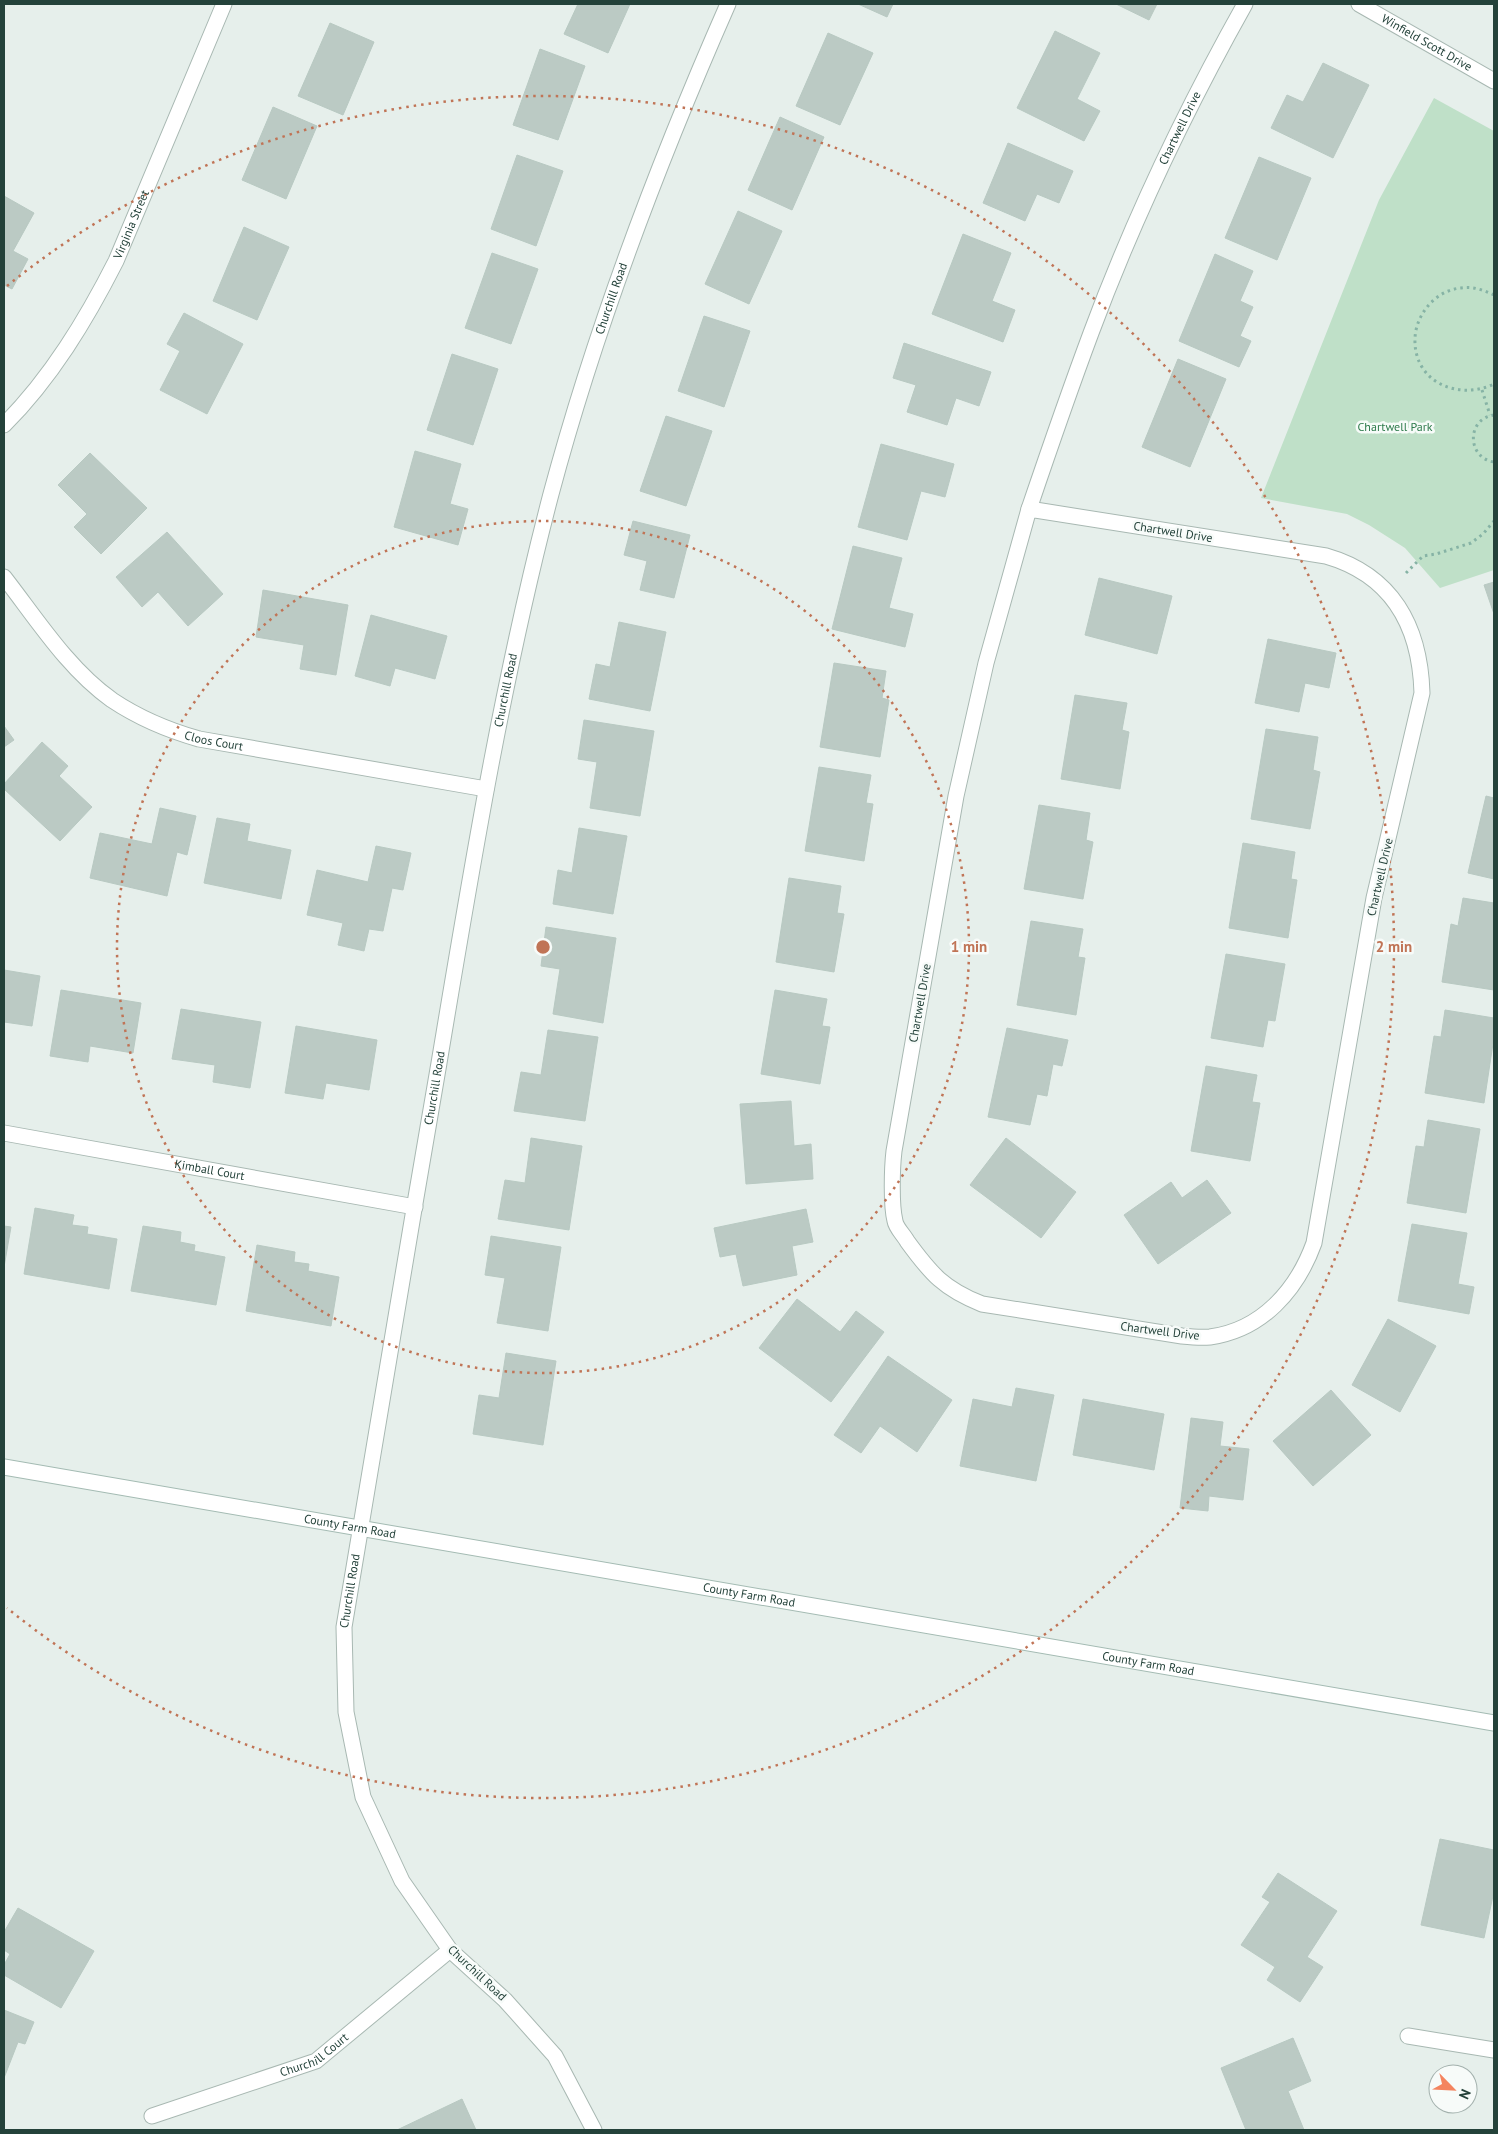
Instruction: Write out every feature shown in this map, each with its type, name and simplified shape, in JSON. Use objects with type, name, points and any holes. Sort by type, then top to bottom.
[{"type":"street","name":"Virginia Street","points":[[4,425],[54,366],[97,299],[116,261],[224,4]]},
{"type":"street","name":"Churchill Road","points":[[594,2130],[555,2056],[505,2000],[450,1950],[402,1881],[363,1797],[346,1712],[344,1627],[359,1529],[486,789],[517,634],[552,491],[586,375],[629,246],[685,103],[728,4]]},
{"type":"street","name":"Chartwell Drive","points":[[1029,509],[1326,556],[1345,561],[1362,570],[1387,593],[1398,607],[1415,640],[1422,673],[1422,693],[1374,898],[1314,1243],[1306,1265],[1295,1284],[1278,1303],[1259,1319],[1230,1332],[1209,1337],[1182,1336],[982,1304],[960,1296],[927,1269],[895,1222],[892,1170],[956,796],[986,663],[1029,509],[1091,332],[1138,217],[1187,115],[1246,4]]},
{"type":"street","name":"Winfield Scott Drive","points":[[1359,4],[1494,81]]},
{"type":"street","name":"Cloos Court","points":[[4,576],[78,669],[111,699],[161,727],[198,739],[486,789]]},
{"type":"street","name":"Kimball Court","points":[[4,1132],[414,1207]]},
{"type":"street","name":"County Farm Road","points":[[4,1467],[1494,1723]]},
{"type":"street","name":"Churchill Court","points":[[152,2116],[316,2061],[450,1950]]},
{"type":"street","points":[[1408,2036],[1494,2050]]},
{"type":"path","points":[[1494,295],[1478,288],[1460,288],[1442,293],[1428,304],[1419,320],[1415,338],[1417,354],[1424,369],[1435,381],[1449,389],[1465,392],[1482,390],[1494,384]]},
{"type":"path","points":[[1482,390],[1492,415],[1477,424],[1473,439],[1474,447],[1485,460],[1494,462]]},
{"type":"path","points":[[1387,593],[1423,556],[1436,554],[1471,542],[1483,534],[1494,521]]},
{"type":"green space","name":"Chartwell Park","points":[[1434,98],[1494,131],[1494,570],[1440,588],[1405,548],[1369,525],[1347,514],[1261,498],[1379,200]]},
{"type":"building","points":[[578,4],[630,4],[608,53],[564,34]]},
{"type":"building","points":[[858,4],[893,4],[887,17]]},
{"type":"building","points":[[1116,4],[1157,4],[1149,20]]},
{"type":"building","points":[[330,23],[374,42],[343,115],[298,96]]},
{"type":"building","points":[[1055,31],[1100,53],[1077,99],[1100,111],[1084,141],[1017,108]]},
{"type":"building","points":[[828,33],[873,53],[840,125],[796,106]]},
{"type":"building","points":[[540,49],[585,66],[558,140],[513,125]]},
{"type":"building","points":[[1323,63],[1369,85],[1333,158],[1271,128],[1287,95],[1303,102]]},
{"type":"building","points":[[273,107],[317,126],[286,199],[242,180]]},
{"type":"building","points":[[780,117],[824,137],[792,210],[748,190]]},
{"type":"building","points":[[1008,143],[1073,171],[1059,203],[1037,194],[1025,221],[983,203]]},
{"type":"building","points":[[517,155],[563,171],[536,246],[491,229]]},
{"type":"building","points":[[1259,157],[1311,178],[1277,260],[1225,238]]},
{"type":"building","points":[[4,196],[34,213],[13,251],[28,259],[12,289],[4,285]]},
{"type":"building","points":[[738,211],[782,231],[749,304],[705,284]]},
{"type":"building","points":[[244,227],[289,247],[257,320],[213,301]]},
{"type":"building","points":[[963,234],[1011,253],[992,301],[1015,310],[1003,342],[932,314]]},
{"type":"building","points":[[492,253],[538,269],[511,344],[465,328]]},
{"type":"building","points":[[1215,254],[1253,271],[1240,301],[1253,307],[1240,336],[1251,341],[1239,367],[1179,341]]},
{"type":"building","points":[[184,313],[243,344],[207,414],[160,390],[180,351],[167,344]]},
{"type":"building","points":[[704,316],[750,331],[724,407],[678,391]]},
{"type":"building","points":[[904,343],[991,372],[979,406],[956,398],[947,425],[907,412],[916,385],[893,378]]},
{"type":"building","points":[[452,354],[498,369],[473,445],[427,430]]},
{"type":"building","points":[[1178,359],[1226,379],[1190,467],[1142,447]]},
{"type":"building","points":[[666,416],[712,431],[686,506],[640,491]]},
{"type":"building","points":[[881,444],[954,464],[945,497],[921,491],[907,540],[858,527]]},
{"type":"building","points":[[415,451],[461,464],[450,504],[468,509],[458,545],[394,527]]},
{"type":"building","points":[[90,453],[147,508],[101,554],[74,527],[87,514],[58,485]]},
{"type":"building","points":[[633,521],[690,535],[674,598],[640,590],[647,561],[624,555]]},
{"type":"building","points":[[167,532],[223,594],[188,626],[158,592],[142,607],[116,577]]},
{"type":"building","points":[[853,546],[902,558],[889,608],[913,614],[905,647],[832,629]]},
{"type":"building","points":[[1099,578],[1172,596],[1157,654],[1085,635]]},
{"type":"building","points":[[1494,582],[1494,614],[1484,585]]},
{"type":"building","points":[[263,590],[348,605],[336,675],[300,669],[304,645],[256,637]]},
{"type":"building","points":[[371,615],[447,636],[435,679],[395,668],[390,686],[355,676]]},
{"type":"building","points":[[619,622],[666,632],[650,711],[589,699],[596,664],[610,667]]},
{"type":"building","points":[[1268,639],[1336,653],[1329,688],[1305,683],[1299,712],[1255,703]]},
{"type":"building","points":[[834,663],[886,671],[882,698],[889,700],[880,757],[820,747]]},
{"type":"building","points":[[1075,695],[1127,703],[1122,730],[1129,732],[1120,789],[1061,779]]},
{"type":"building","points":[[584,720],[654,731],[640,816],[590,808],[597,762],[578,759]]},
{"type":"building","points":[[4,726],[14,740],[4,747]]},
{"type":"building","points":[[1266,729],[1318,737],[1313,770],[1320,772],[1310,829],[1251,819]]},
{"type":"building","points":[[42,742],[68,766],[59,776],[92,807],[60,841],[4,789],[4,784]]},
{"type":"building","points":[[819,767],[871,775],[866,803],[873,804],[864,861],[805,851]]},
{"type":"building","points":[[1486,796],[1494,798],[1494,879],[1468,873]]},
{"type":"building","points":[[1039,805],[1090,813],[1086,840],[1093,842],[1083,899],[1024,889]]},
{"type":"building","points":[[160,808],[196,816],[187,855],[177,852],[167,896],[90,878],[100,833],[152,844]]},
{"type":"building","points":[[217,818],[250,824],[247,841],[291,850],[281,899],[204,883]]},
{"type":"building","points":[[579,828],[627,836],[613,914],[553,904],[558,870],[572,873]]},
{"type":"building","points":[[1243,843],[1295,852],[1291,879],[1297,880],[1288,938],[1229,928]]},
{"type":"building","points":[[376,846],[411,853],[403,890],[392,888],[383,931],[369,929],[364,951],[338,945],[343,923],[307,915],[317,870],[368,882]]},
{"type":"building","points":[[789,878],[841,886],[837,913],[844,914],[834,972],[776,962]]},
{"type":"building","points":[[1463,898],[1494,903],[1494,990],[1442,982],[1451,924],[1458,926]]},
{"type":"building","points":[[1031,921],[1083,929],[1078,957],[1085,958],[1076,1015],[1017,1005]]},
{"type":"building","points":[[546,927],[616,938],[603,1023],[553,1014],[560,969],[541,966]]},
{"type":"building","points":[[1226,954],[1285,964],[1275,1021],[1268,1020],[1263,1047],[1211,1038]]},
{"type":"building","points":[[4,970],[40,976],[32,1026],[4,1022]]},
{"type":"building","points":[[61,990],[141,1003],[133,1053],[90,1046],[88,1062],[50,1056]]},
{"type":"building","points":[[775,990],[827,999],[822,1026],[830,1027],[820,1084],[761,1074]]},
{"type":"building","points":[[181,1009],[261,1022],[250,1088],[213,1082],[215,1065],[172,1059]]},
{"type":"building","points":[[1445,1010],[1494,1018],[1494,1037],[1484,1103],[1425,1093],[1434,1036],[1441,1037]]},
{"type":"building","points":[[296,1026],[377,1040],[369,1090],[326,1083],[323,1099],[285,1093]]},
{"type":"building","points":[[1007,1028],[1068,1040],[1062,1066],[1053,1064],[1047,1096],[1037,1094],[1030,1125],[988,1117]]},
{"type":"building","points":[[548,1030],[598,1037],[585,1121],[514,1111],[521,1072],[541,1075]]},
{"type":"building","points":[[1206,1066],[1257,1075],[1252,1102],[1260,1103],[1250,1161],[1191,1151]]},
{"type":"building","points":[[791,1101],[794,1146],[811,1144],[813,1179],[746,1184],[740,1104]]},
{"type":"building","points":[[1428,1120],[1480,1129],[1466,1213],[1407,1203],[1416,1146],[1424,1147]]},
{"type":"building","points":[[531,1138],[582,1146],[569,1230],[498,1219],[505,1180],[525,1183]]},
{"type":"building","points":[[1006,1138],[1076,1192],[1041,1238],[970,1185]]},
{"type":"building","points":[[1207,1180],[1231,1213],[1158,1264],[1124,1215],[1171,1182],[1182,1198]]},
{"type":"building","points":[[35,1208],[74,1215],[72,1225],[88,1227],[87,1234],[117,1239],[109,1289],[24,1274]]},
{"type":"building","points":[[806,1209],[813,1242],[792,1246],[797,1275],[743,1286],[736,1254],[720,1257],[714,1228]]},
{"type":"building","points":[[1412,1224],[1467,1233],[1458,1284],[1474,1287],[1469,1314],[1398,1301]]},
{"type":"building","points":[[4,1226],[11,1227],[4,1267]]},
{"type":"building","points":[[143,1226],[181,1232],[180,1242],[195,1245],[194,1251],[225,1257],[216,1305],[131,1291]]},
{"type":"building","points":[[491,1236],[561,1247],[548,1331],[497,1323],[505,1278],[485,1275]]},
{"type":"building","points":[[257,1245],[295,1252],[294,1262],[309,1264],[308,1271],[339,1277],[331,1326],[246,1311]]},
{"type":"building","points":[[797,1299],[840,1332],[856,1311],[884,1332],[831,1402],[759,1348]]},
{"type":"building","points":[[1388,1319],[1436,1346],[1400,1412],[1352,1385]]},
{"type":"building","points":[[506,1353],[556,1361],[543,1445],[473,1434],[479,1395],[499,1398]]},
{"type":"building","points":[[888,1356],[952,1400],[917,1452],[880,1426],[861,1453],[834,1435]]},
{"type":"building","points":[[1016,1388],[1054,1395],[1036,1481],[960,1466],[973,1399],[1012,1407]]},
{"type":"building","points":[[1331,1390],[1371,1435],[1313,1486],[1273,1441]]},
{"type":"building","points":[[1083,1399],[1164,1414],[1154,1470],[1073,1455]]},
{"type":"building","points":[[1191,1418],[1223,1422],[1220,1446],[1249,1449],[1243,1500],[1209,1496],[1208,1511],[1180,1508]]},
{"type":"building","points":[[1440,1839],[1494,1850],[1494,1891],[1484,1938],[1421,1925]]},
{"type":"building","points":[[1278,1873],[1337,1911],[1307,1957],[1323,1967],[1300,2002],[1267,1980],[1275,1967],[1241,1945],[1270,1902],[1262,1897]]},
{"type":"building","points":[[18,1908],[94,1951],[61,2008],[4,1975],[4,1965],[10,1954],[4,1950],[4,1932]]},
{"type":"building","points":[[4,2010],[34,2022],[25,2044],[18,2042],[4,2078]]},
{"type":"building","points":[[1293,2038],[1311,2081],[1288,2091],[1304,2130],[1246,2130],[1221,2068]]},
{"type":"building","points":[[462,2099],[476,2130],[397,2130]]}]
